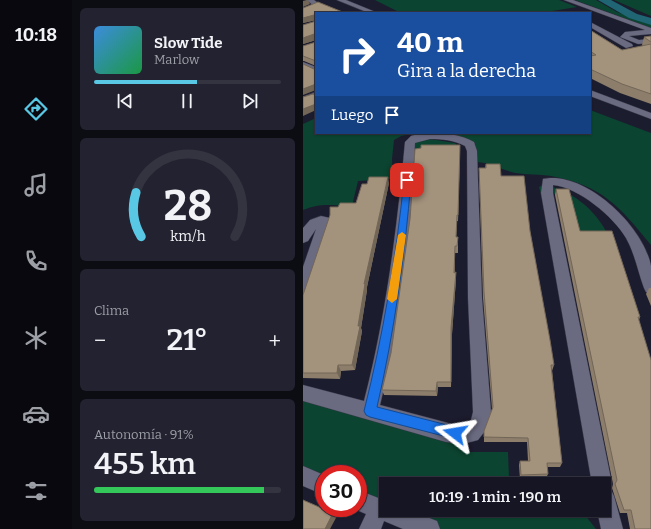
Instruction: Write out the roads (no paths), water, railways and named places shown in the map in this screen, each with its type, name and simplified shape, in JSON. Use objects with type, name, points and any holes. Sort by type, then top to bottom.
[{"type":"street","points":[[303,10],[318,5],[309,0]]},
{"type":"street","points":[[340,0],[372,12]]},
{"type":"street","points":[[567,0],[651,32]]},
{"type":"street","points":[[591,24],[623,40],[637,50]]},
{"type":"street","points":[[623,40],[651,32]]},
{"type":"street","points":[[623,40],[638,42],[651,40]]},
{"type":"street","points":[[303,64],[315,68]]},
{"type":"street","points":[[303,71],[315,68]]},
{"type":"street","points":[[591,93],[651,116]]},
{"type":"street","points":[[303,100],[315,95]]},
{"type":"street","points":[[303,393],[370,411],[463,435],[480,426],[482,412],[475,298],[472,151],[470,144],[464,140],[428,136],[413,138],[410,142],[404,225],[383,358],[370,411]]},
{"type":"street","points":[[601,477],[562,281],[547,193],[547,182],[557,182],[577,189],[597,200],[613,214],[631,234],[637,246],[651,288]]},
{"type":"street","points":[[303,238],[315,222],[320,220],[325,221],[303,288]]},
{"type":"street","points":[[303,476],[315,481]]},
{"type":"street","points":[[367,504],[379,509],[370,529]]},
{"type":"street","points":[[399,517],[429,529]]},
{"type":"street","points":[[609,517],[612,529]]},
{"type":"waterway","points":[[603,0],[633,16],[651,22]]}]
